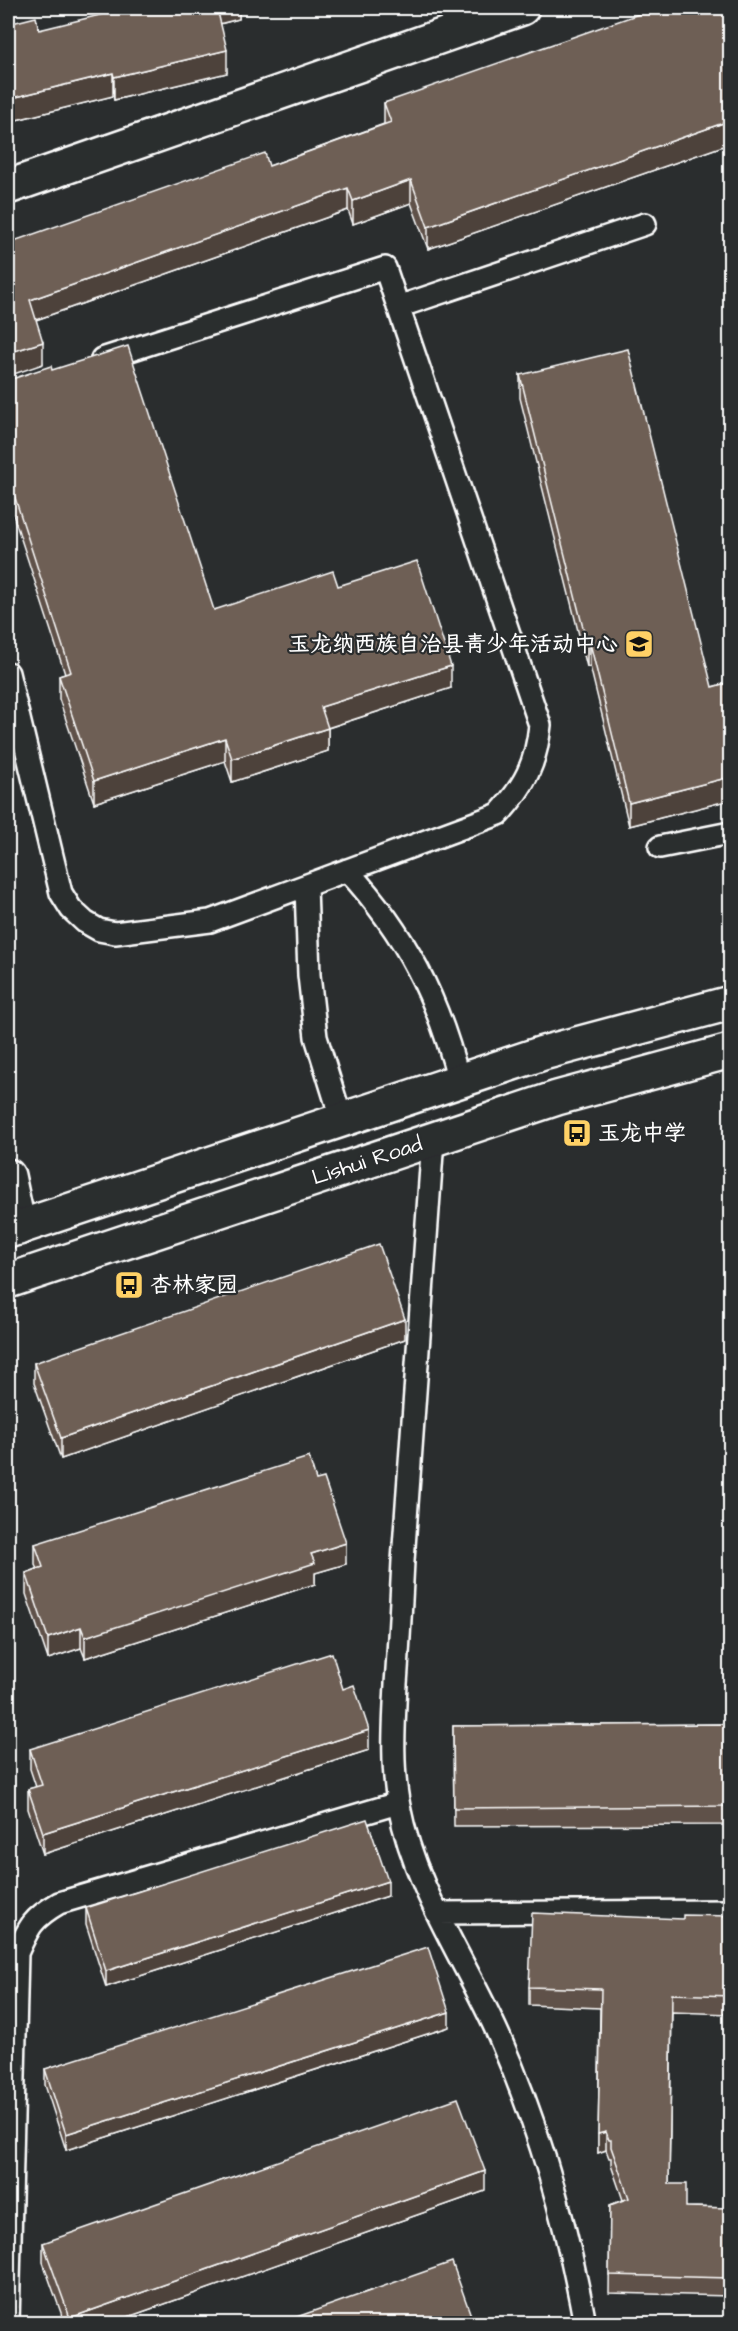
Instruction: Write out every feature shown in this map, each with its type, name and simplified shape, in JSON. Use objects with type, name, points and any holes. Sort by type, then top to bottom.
[{"type":"street","points":[[8,187],[522,8]]},
{"type":"street","name":"Lishui Road","points":[[13,1230],[543,1053],[730,1003]]},
{"type":"street","name":"Lishui Road","points":[[8,1281],[557,1098],[730,1051]]},
{"type":"street","points":[[8,1176],[13,1230]]},
{"type":"lane","points":[[398,307],[645,224]]},
{"type":"lane","points":[[8,673],[61,893],[71,909],[85,922],[99,930],[115,933],[210,921],[499,814],[516,795],[529,773],[537,749],[540,725],[385,268],[85,364]]},
{"type":"lane","points":[[660,847],[730,833]]},
{"type":"lane","points":[[347,870],[370,895],[414,959],[433,998],[448,1039],[459,1081]]},
{"type":"lane","points":[[306,886],[309,975],[316,1037],[342,1120]]},
{"type":"lane","points":[[433,1139],[402,1583],[394,1733],[398,1803],[423,1885],[499,2036],[531,2118],[557,2202],[585,2324]]},
{"type":"lane","points":[[8,2324],[17,1953],[29,1926],[43,1912],[59,1903],[398,1803]]},
{"type":"lane","points":[[437,1913],[730,1911]]},
{"type":"building","points":[[128,8],[217,8],[227,50],[114,77],[113,73],[8,99],[8,24],[36,17],[39,30]]},
{"type":"building","points":[[656,8],[730,8],[730,135],[726,122],[428,227],[411,180],[353,201],[348,188],[30,300],[43,342],[8,353],[8,243],[265,153],[269,166],[391,122],[384,103]]},
{"type":"building","points":[[128,346],[214,610],[333,571],[338,586],[417,561],[451,666],[321,707],[328,728],[232,759],[225,738],[94,781],[59,676],[71,672],[8,476],[8,379],[51,366],[52,370]]},
{"type":"building","points":[[628,349],[712,687],[730,682],[730,777],[629,803],[520,375]]},
{"type":"building","points":[[379,1244],[405,1319],[61,1438],[34,1363]]},
{"type":"building","points":[[309,1457],[316,1480],[324,1478],[346,1543],[311,1554],[315,1563],[85,1637],[81,1627],[48,1638],[26,1573],[43,1567],[35,1544]]},
{"type":"building","points":[[332,1653],[343,1689],[354,1685],[369,1730],[43,1833],[28,1789],[42,1785],[30,1749]]},
{"type":"building","points":[[730,1724],[730,1806],[454,1808],[453,1726]]},
{"type":"building","points":[[367,1819],[388,1881],[106,1971],[86,1908]]},
{"type":"building","points":[[532,1913],[683,1919],[683,1915],[730,1916],[730,1996],[672,1994],[669,2184],[686,2184],[686,2207],[730,2208],[730,2278],[609,2275],[610,2205],[629,2198],[611,2147],[611,2140],[606,2132],[598,2134],[601,1989],[529,1987]]},
{"type":"building","points":[[428,1947],[449,2012],[66,2134],[45,2069]]},
{"type":"building","points":[[458,2098],[485,2171],[70,2318],[43,2243]]},
{"type":"building","points":[[452,2262],[474,2324],[277,2324]]},
{"type":"place","name":"玉龙纳西族自治县青少年活动中心","points":[[639,644]]},
{"type":"place","name":"玉龙中学","points":[[577,1133]]},
{"type":"place","name":"杏林家园","points":[[129,1285]]}]
